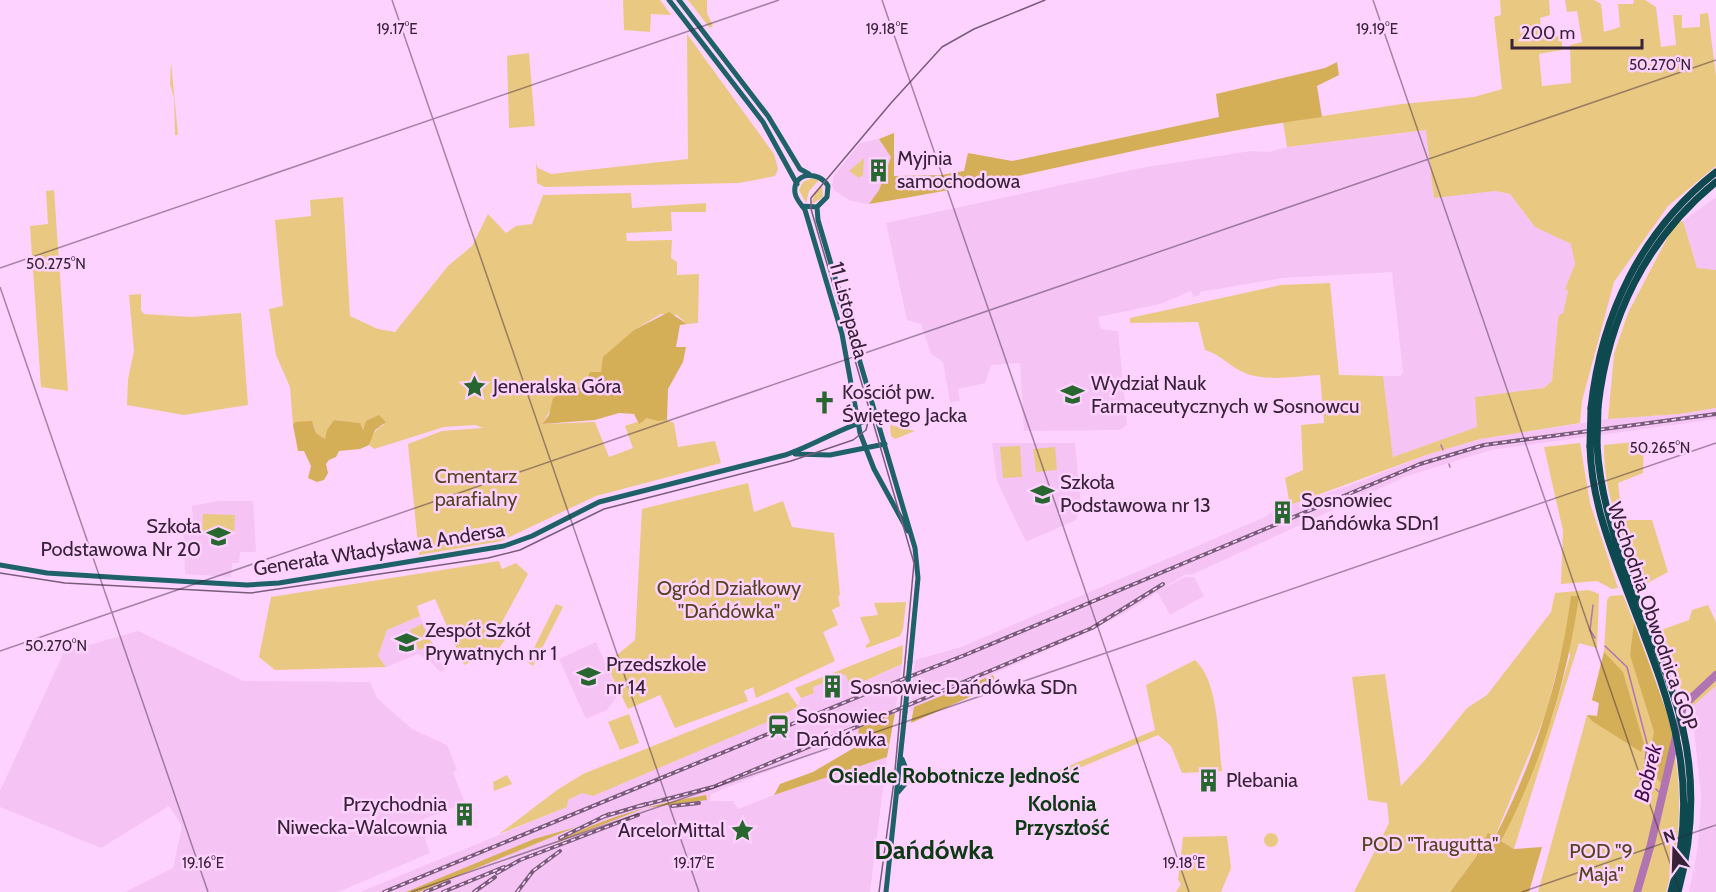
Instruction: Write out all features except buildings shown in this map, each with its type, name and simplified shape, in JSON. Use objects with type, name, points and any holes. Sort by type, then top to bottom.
[{"type":"highway","name":"Wschodnia Obwodnica GOP","points":[[1671,892],[1683,834],[1682,757],[1671,708],[1625,577],[1605,506],[1593,446],[1596,364],[1617,299],[1632,270],[1666,219],[1716,172]]},
{"type":"highway","name":"Wschodnia Obwodnica GOP","points":[[1594,407],[1612,334],[1633,284],[1665,232],[1716,182]]},
{"type":"highway","name":"Wschodnia Obwodnica GOP","points":[[1640,617],[1673,693],[1687,749],[1691,819],[1689,845],[1678,892]]},
{"type":"main road","points":[[669,0],[763,122],[797,184],[796,197],[802,206],[817,207],[827,197],[828,186],[822,178],[800,169],[759,103],[679,0]]},
{"type":"main road","points":[[797,184],[809,174]]},
{"type":"main road","name":"11 Listopada","points":[[802,206],[842,334],[858,424],[866,449]]},
{"type":"main road","name":"11 Listopada","points":[[817,207],[818,220],[885,444]]},
{"type":"main road","name":"Generała Władysława Andersa","points":[[0,565],[47,573],[173,581],[247,585],[287,582],[504,546],[532,536],[599,502],[785,455],[809,447],[870,419],[879,420]]},
{"type":"main road","points":[[885,444],[919,570],[901,758],[903,771],[897,794],[886,892]]},
{"type":"main road","name":"Generała Władysława Andersa","points":[[785,455],[824,456],[885,444]]},
{"type":"main road","points":[[866,449],[902,523],[911,535]]},
{"type":"main road","points":[[901,783],[910,778],[903,771]]},
{"type":"shaded area","points":[[1337,62],[1339,75],[1317,86],[1322,117],[1208,136],[982,184],[869,204],[879,190],[891,157],[879,139],[894,133],[894,176],[941,175],[964,171],[968,153],[1012,161],[1219,117],[1216,94],[1325,68]]},
{"type":"shaded area","points":[[1427,130],[1434,197],[1495,191],[1510,194],[1535,227],[1572,244],[1575,264],[1565,289],[1568,291],[1563,315],[1558,318],[1552,381],[1544,388],[1475,397],[1478,427],[1393,457],[1383,376],[1400,376],[1403,372],[1392,272],[1283,278],[1200,292],[1200,295],[1193,297],[1191,291],[1160,304],[1098,317],[1101,329],[1118,331],[1127,425],[1120,430],[1024,431],[1020,363],[991,365],[985,383],[958,389],[960,401],[950,402],[943,362],[931,354],[921,324],[907,320],[886,223],[1140,168],[1251,151],[1269,152],[1287,147]]},
{"type":"shaded area","points":[[879,139],[891,157],[879,190],[869,204],[851,201],[835,191],[832,185],[834,175],[860,143]]},
{"type":"shaded area","points":[[1716,197],[1716,270],[1706,271],[1697,268],[1683,221]]},
{"type":"shaded area","points":[[669,312],[687,324],[680,325],[676,347],[686,347],[683,362],[668,389],[667,420],[658,421],[647,418],[639,424],[634,414],[619,413],[595,420],[542,424],[549,415],[553,398],[579,387],[590,372],[601,372],[603,357],[634,330]]},
{"type":"shaded area","points":[[1716,408],[1716,419],[1491,450],[1407,476],[1191,575],[1186,574],[1125,613],[1081,635],[910,711],[915,660],[961,647],[1265,517],[1273,511],[1348,486],[1429,454],[1480,439],[1608,419],[1679,414]]},
{"type":"shaded area","points":[[379,415],[386,422],[375,430],[369,445],[360,449],[339,451],[336,457],[326,464],[328,473],[324,480],[317,482],[308,478],[311,466],[304,451],[298,451],[293,425],[295,422],[312,421],[316,433],[325,439],[327,430],[334,420],[360,423],[363,430],[366,421]]},
{"type":"shaded area","name":"Szkoła Podstawowa nr 13","points":[[992,443],[1075,443],[1081,506],[1076,520],[1026,542],[997,481]]},
{"type":"shaded area","name":"Szkoła Podstawowa Nr 20","points":[[218,501],[253,501],[256,552],[240,552],[239,563],[232,563],[231,577],[185,574],[183,523],[193,522],[192,506]]},
{"type":"shaded area","points":[[1185,577],[1194,577],[1204,596],[1170,615],[1157,592]]},
{"type":"shaded area","points":[[1571,596],[1579,596],[1560,691],[1528,783],[1501,841],[1514,849],[1542,847],[1529,892],[1450,892],[1476,857],[1488,833],[1495,837],[1522,780],[1544,720],[1560,659]]},
{"type":"shaded area","name":"Zespół Szkół Prywatnych nr 1","points":[[420,616],[445,670],[440,672],[429,660],[418,654],[386,667],[378,656],[387,630]]},
{"type":"shaded area","points":[[1634,623],[1667,713],[1673,736],[1661,783],[1647,767],[1654,732],[1630,655]]},
{"type":"shaded area","points":[[138,631],[244,681],[370,682],[377,698],[412,729],[447,745],[457,769],[453,773],[465,803],[419,821],[430,853],[338,892],[125,892],[173,868],[182,826],[169,806],[101,848],[0,807],[0,791],[64,652]]},
{"type":"shaded area","name":"Przedszkole nr 14","points":[[596,642],[619,694],[607,710],[586,719],[559,659]]},
{"type":"shaded area","points":[[1604,652],[1623,672],[1644,744],[1641,752],[1592,721],[1587,715],[1597,716],[1599,703],[1592,700]]},
{"type":"shaded area","points":[[902,664],[895,713],[859,727],[859,735],[711,794],[710,801],[733,801],[738,809],[789,789],[887,757],[870,892],[360,892],[567,807],[568,800],[582,793],[593,796],[779,717],[798,706],[801,698],[814,693],[813,687],[845,673],[852,687]]},
{"type":"shaded area","points":[[993,675],[997,685],[911,723],[914,707]]},
{"type":"shaded area","points":[[1716,686],[1716,892],[1689,892],[1698,846],[1701,796],[1694,730],[1688,710]]},
{"type":"shaded area","points":[[895,713],[887,757],[774,795],[780,784],[813,772],[857,746],[859,727]]},
{"type":"shaded area","points":[[706,795],[707,800],[646,808]]},
{"type":"shaded area","points":[[643,809],[553,844],[609,819]]},
{"type":"shaded area","points":[[576,827],[419,892],[406,892],[534,839]]},
{"type":"green space","points":[[623,0],[660,0],[671,15],[651,14],[650,32],[624,30]]},
{"type":"green space","points":[[688,0],[707,0],[707,13],[713,26],[710,28]]},
{"type":"green space","points":[[1500,0],[1549,0],[1550,15],[1540,18],[1542,37],[1562,36],[1562,50],[1539,54],[1542,86],[1571,83],[1570,45],[1582,42],[1577,11],[1567,12],[1565,0],[1594,0],[1601,4],[1604,32],[1620,27],[1618,4],[1633,4],[1634,0],[1645,0],[1656,7],[1661,47],[1676,45],[1673,15],[1682,15],[1682,28],[1700,27],[1700,14],[1708,13],[1716,76],[1716,166],[1668,206],[1614,282],[1582,401],[1580,423],[1480,439],[1429,454],[1290,505],[1285,478],[1303,470],[1301,425],[1324,423],[1320,375],[1282,378],[1253,376],[1205,350],[1198,322],[1130,323],[1130,318],[1281,285],[1330,283],[1339,375],[1383,376],[1393,457],[1477,427],[1475,397],[1544,388],[1552,381],[1558,318],[1560,314],[1563,314],[1568,291],[1565,289],[1575,264],[1571,244],[1535,227],[1510,194],[1495,191],[1434,198],[1426,130],[1287,147],[1283,122],[1402,104],[1474,97],[1502,89],[1494,17],[1501,15]]},
{"type":"green space","points":[[687,34],[774,154],[778,169],[775,176],[739,183],[544,187],[537,183],[536,163],[538,168],[551,174],[688,159]]},
{"type":"green space","points":[[529,53],[535,126],[509,128],[507,56]]},
{"type":"green space","points":[[171,62],[178,135],[175,135],[174,98],[170,84]]},
{"type":"green space","points":[[864,158],[863,175],[859,178],[849,171]]},
{"type":"green space","points":[[812,178],[819,180],[809,191],[806,203],[799,190],[803,182]]},
{"type":"green space","points":[[822,184],[823,197],[812,204],[814,193]]},
{"type":"green space","points":[[54,190],[68,391],[41,387],[30,226],[48,224],[46,191]]},
{"type":"green space","name":"Cmentarz parafialny","points":[[631,193],[632,208],[706,203],[706,212],[671,212],[672,231],[626,233],[627,241],[672,240],[671,258],[677,262],[677,275],[699,274],[698,323],[687,324],[677,315],[661,314],[634,330],[601,372],[587,376],[584,384],[577,389],[560,394],[542,424],[595,422],[609,457],[633,448],[625,426],[639,423],[647,418],[668,421],[674,423],[678,447],[715,441],[721,463],[596,496],[501,541],[419,555],[408,444],[442,431],[483,428],[475,425],[444,427],[374,449],[369,445],[371,438],[376,430],[384,425],[378,416],[365,425],[363,430],[359,423],[334,420],[325,439],[316,433],[314,425],[295,422],[293,425],[290,387],[276,355],[269,309],[283,306],[275,220],[311,216],[310,200],[343,197],[350,316],[378,329],[395,332],[448,266],[472,246],[488,214],[506,233],[516,226],[532,224],[543,195]]},
{"type":"green space","points":[[1683,221],[1697,268],[1716,270],[1716,408],[1679,414],[1608,419],[1614,354],[1628,313],[1675,223]]},
{"type":"green space","points":[[141,294],[141,310],[144,314],[191,317],[241,313],[248,405],[184,415],[127,405],[128,379],[134,351],[129,295]]},
{"type":"green space","points":[[890,425],[915,431],[895,439],[891,436]]},
{"type":"green space","points":[[1644,441],[1643,473],[1618,483],[1622,515],[1628,520],[1652,520],[1668,572],[1644,585],[1622,535],[1611,500],[1604,445]]},
{"type":"green space","points":[[1580,443],[1590,503],[1618,588],[1612,589],[1597,581],[1561,584],[1563,531],[1544,447]]},
{"type":"green space","points":[[1020,446],[1022,477],[1003,478],[1000,447]]},
{"type":"green space","points":[[1055,447],[1057,470],[1036,472],[1033,449]]},
{"type":"green space","name":"Ogród Działkowy \"Dańdówka\"","points":[[748,483],[754,512],[783,501],[792,527],[834,533],[840,606],[832,610],[838,625],[823,632],[835,661],[756,698],[753,687],[744,691],[748,701],[675,728],[660,695],[628,709],[606,664],[635,640],[642,509]]},
{"type":"green space","points":[[203,514],[235,515],[234,534],[202,532]]},
{"type":"green space","points":[[499,561],[502,569],[516,563],[528,574],[495,635],[505,640],[499,648],[464,665],[435,599],[417,606],[420,616],[387,630],[378,656],[386,667],[275,670],[259,657],[271,597]]},
{"type":"green space","name":"POD \"Traugutta\"","points":[[1589,590],[1599,594],[1597,648],[1579,643],[1514,849],[1501,841],[1552,718],[1570,656],[1566,635],[1545,716],[1496,834],[1494,838],[1488,834],[1476,857],[1450,892],[1354,892],[1389,823],[1387,803],[1368,800],[1352,677],[1385,674],[1401,786],[1467,708],[1487,695],[1551,612],[1555,593]]},
{"type":"green space","name":"POD \"9 Maja\"","points":[[1623,595],[1663,705],[1678,776],[1679,812],[1675,851],[1666,892],[1538,892],[1587,715],[1597,716],[1599,703],[1592,700],[1604,652],[1607,600],[1610,596]]},
{"type":"green space","points":[[906,602],[900,636],[867,648],[865,646],[870,642],[860,617],[878,615],[874,603]]},
{"type":"green space","points":[[556,604],[563,607],[533,666],[527,662]]},
{"type":"green space","points":[[1708,605],[1716,622],[1716,686],[1688,710],[1661,630],[1689,620],[1692,610]]},
{"type":"green space","points":[[422,624],[432,644],[419,650],[410,630]]},
{"type":"green space","points":[[903,645],[902,664],[851,687],[845,674],[813,687],[814,693],[801,698],[795,688]]},
{"type":"green space","points":[[1195,660],[1209,682],[1213,696],[1222,771],[1182,773],[1171,746],[1158,735],[1043,783],[1040,778],[1155,730],[1146,685]]},
{"type":"green space","points":[[788,692],[798,706],[779,717],[593,796],[582,793],[568,800],[567,807],[499,834],[557,790],[583,774]]},
{"type":"green space","points":[[629,714],[639,743],[620,750],[608,722]]},
{"type":"green space","points":[[507,775],[512,784],[494,791],[493,782]]},
{"type":"green space","points":[[1271,833],[1276,835],[1278,840],[1276,845],[1271,847],[1266,845],[1264,840],[1266,835]]},
{"type":"green space","points":[[1227,836],[1231,868],[1221,892],[1176,892],[1181,884],[1178,880],[1183,837]]},
{"type":"waterway","points":[[1441,445],[1443,450]]},
{"type":"waterway","points":[[1593,605],[1590,630],[1595,638]]},
{"type":"waterway","points":[[1605,646],[1627,667],[1647,743],[1644,773],[1653,786]]},
{"type":"waterway","name":"Bobrek","points":[[1637,892],[1651,844],[1683,706],[1716,675]]},
{"type":"waterway","name":"Bobrek","points":[[1656,789],[1662,795]]},
{"type":"tram line","points":[[879,892],[894,781],[914,563],[811,209],[811,198],[891,103],[942,47],[974,29],[1045,0]]},
{"type":"tram line","points":[[0,573],[65,583],[251,593],[488,558],[520,550],[604,509],[791,461],[853,440],[866,430],[870,413]]},
{"type":"railway","points":[[384,892],[965,655],[1420,464],[1484,445],[1716,414]]},
{"type":"railway","points":[[640,806],[713,787],[1092,628],[1163,584]]},
{"type":"railway","points":[[672,806],[699,803]]},
{"type":"railway","points":[[602,817],[646,804]]},
{"type":"railway","points":[[560,838],[609,814]]},
{"type":"railway","points":[[497,873],[520,860],[638,815]]},
{"type":"railway","points":[[517,892],[533,871],[560,851]]},
{"type":"railway","points":[[443,892],[504,867]]},
{"type":"railway","points":[[474,892],[495,877]]},
{"type":"railway","points":[[425,892],[449,882]]},
{"type":"place","name":"Myjnia samochodowa","points":[[879,170]]},
{"type":"place","name":"Jeneralska Góra","points":[[475,386]]},
{"type":"place","name":"Wydział Nauk Farmaceutycznych w Sosnowcu","points":[[1073,394]]},
{"type":"place","name":"Kościół pw. Świętego Jacka","points":[[824,403]]},
{"type":"place","name":"Szkoła Podstawowa nr 13","points":[[1042,494]]},
{"type":"place","name":"Sosnowiec Dańdówka SDn1","points":[[1283,512]]},
{"type":"place","name":"Szkoła Podstawowa Nr 20","points":[[219,537]]},
{"type":"place","name":"Zespół Szkół Prywatnych nr 1","points":[[407,642]]},
{"type":"place","name":"Przedszkole nr 14","points":[[588,676]]},
{"type":"place","name":"Sosnowiec Dańdówka SDn","points":[[832,687]]},
{"type":"place","name":"Sosnowiec Dańdówka","points":[[778,727]]},
{"type":"place","name":"Plebania","points":[[1208,780]]},
{"type":"place","name":"Przychodnia Niwecka-Walcownia","points":[[465,815]]},
{"type":"place","name":"ArcelorMittal","points":[[743,830]]},
{"type":"district","name":"Osiedle Robotnicze Jedność","points":[[954,776]]},
{"type":"district","name":"Kolonia Przyszłość","points":[[1062,816]]},
{"type":"district","name":"Dańdówka","points":[[934,850]]}]
